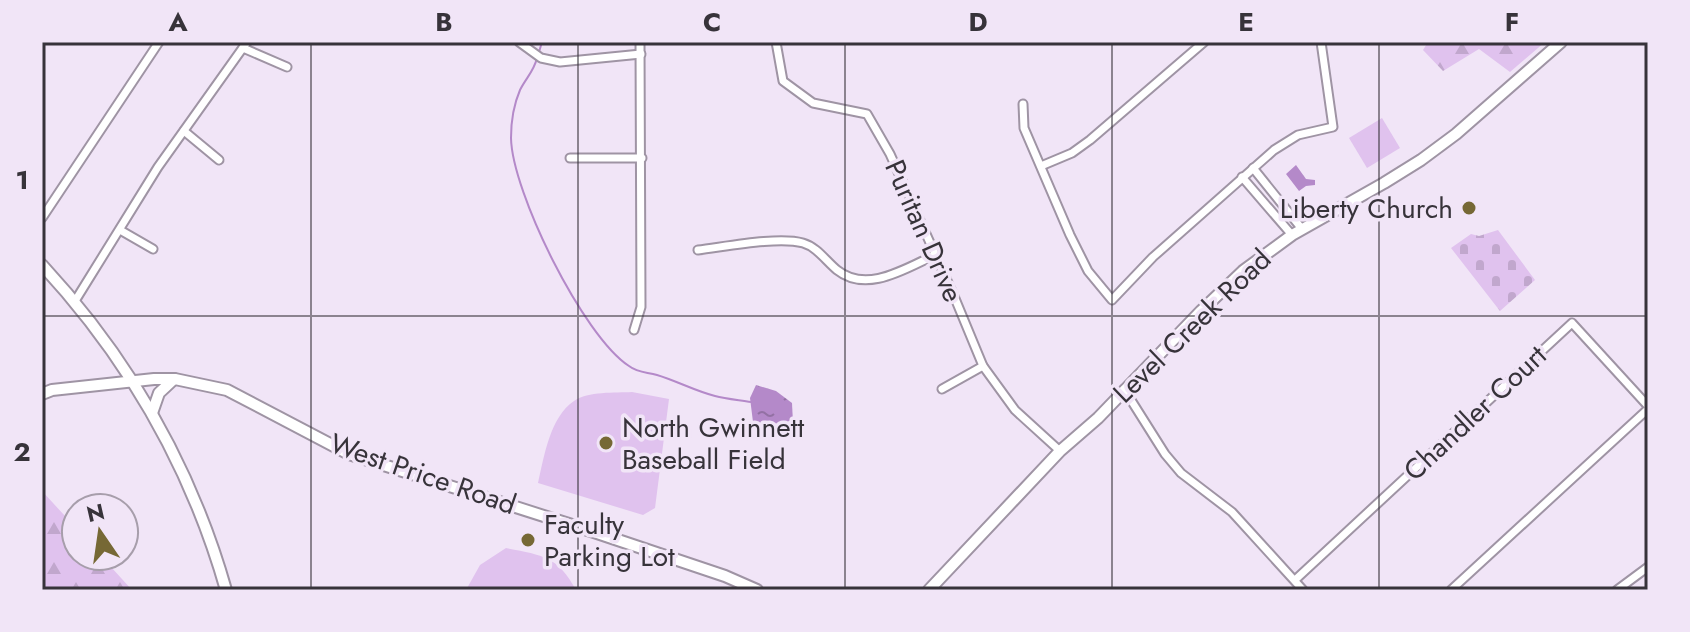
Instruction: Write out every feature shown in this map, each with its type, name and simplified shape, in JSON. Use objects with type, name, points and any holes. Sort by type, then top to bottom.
[{"type":"street","points":[[42,218],[159,42]]},
{"type":"street","points":[[519,42],[541,58],[560,62],[641,54]]},
{"type":"street","points":[[634,330],[641,307],[640,42]]},
{"type":"street","name":"Puritan Drive","points":[[776,42],[783,81],[813,103],[867,114],[890,154],[983,366],[1015,410],[1060,451]]},
{"type":"street","points":[[1041,166],[1072,153],[1090,140],[1204,42]]},
{"type":"street","points":[[1023,104],[1024,128],[1088,271],[1112,300],[1153,257],[1253,168],[1298,135],[1333,127],[1321,42]]},
{"type":"street","name":"Level Creek Road","points":[[929,590],[1060,451],[1098,418],[1243,271],[1292,235],[1421,160],[1456,134],[1561,42]]},
{"type":"street","points":[[75,301],[158,167],[245,45],[287,67]]},
{"type":"street","points":[[184,131],[219,160]]},
{"type":"street","points":[[570,158],[642,158]]},
{"type":"street","points":[[1253,168],[1302,229]]},
{"type":"street","points":[[1242,177],[1292,235]]},
{"type":"street","points":[[120,230],[153,249]]},
{"type":"street","points":[[698,250],[766,242],[801,242],[814,249],[841,273],[869,281],[935,255]]},
{"type":"street","points":[[42,265],[75,301],[133,380],[152,413],[202,514],[226,590]]},
{"type":"street","name":"Chandler Court","points":[[1295,580],[1572,323],[1648,408]]},
{"type":"street","points":[[942,389],[983,366]]},
{"type":"street","points":[[152,413],[159,393],[175,379]]},
{"type":"street","name":"West Price Road","points":[[42,394],[52,390],[133,380],[175,379],[227,390],[349,454],[587,530],[725,576],[757,590]]},
{"type":"street","points":[[1124,389],[1173,464],[1232,512],[1303,590]]},
{"type":"street","points":[[1451,590],[1648,408]]},
{"type":"street","points":[[1617,590],[1648,568]]},
{"type":"green space","points":[[1428,42],[1545,42],[1510,72],[1479,49],[1443,71],[1423,50]]},
{"type":"green space","points":[[1382,118],[1400,148],[1367,168],[1349,138]]},
{"type":"green space","points":[[1498,230],[1535,280],[1500,311],[1451,248],[1471,234],[1479,236]]},
{"type":"green space","name":"North Gwinnett Baseball Field","points":[[632,392],[669,399],[655,508],[643,515],[538,483],[549,438],[566,408],[587,396]]},
{"type":"green space","points":[[42,491],[60,511],[60,572],[116,572],[132,590],[42,590]]},
{"type":"green space","points":[[506,548],[548,559],[563,570],[576,590],[466,590],[480,565]]},
{"type":"water","points":[[1296,165],[1306,179],[1315,180],[1315,185],[1299,191],[1286,174]]},
{"type":"water","points":[[756,385],[776,391],[792,403],[793,423],[788,435],[755,438],[750,398]]},
{"type":"waterway","points":[[539,52],[542,42]]},
{"type":"waterway","points":[[537,58],[520,90],[512,119],[514,162],[537,226],[572,295],[611,350],[632,368],[708,394],[751,402]]},
{"type":"place","name":"Liberty Church","points":[[1469,208]]},
{"type":"place","name":"North Gwinnett Baseball Field","points":[[606,443]]},
{"type":"place","name":"Faculty Parking Lot","points":[[528,540]]}]
